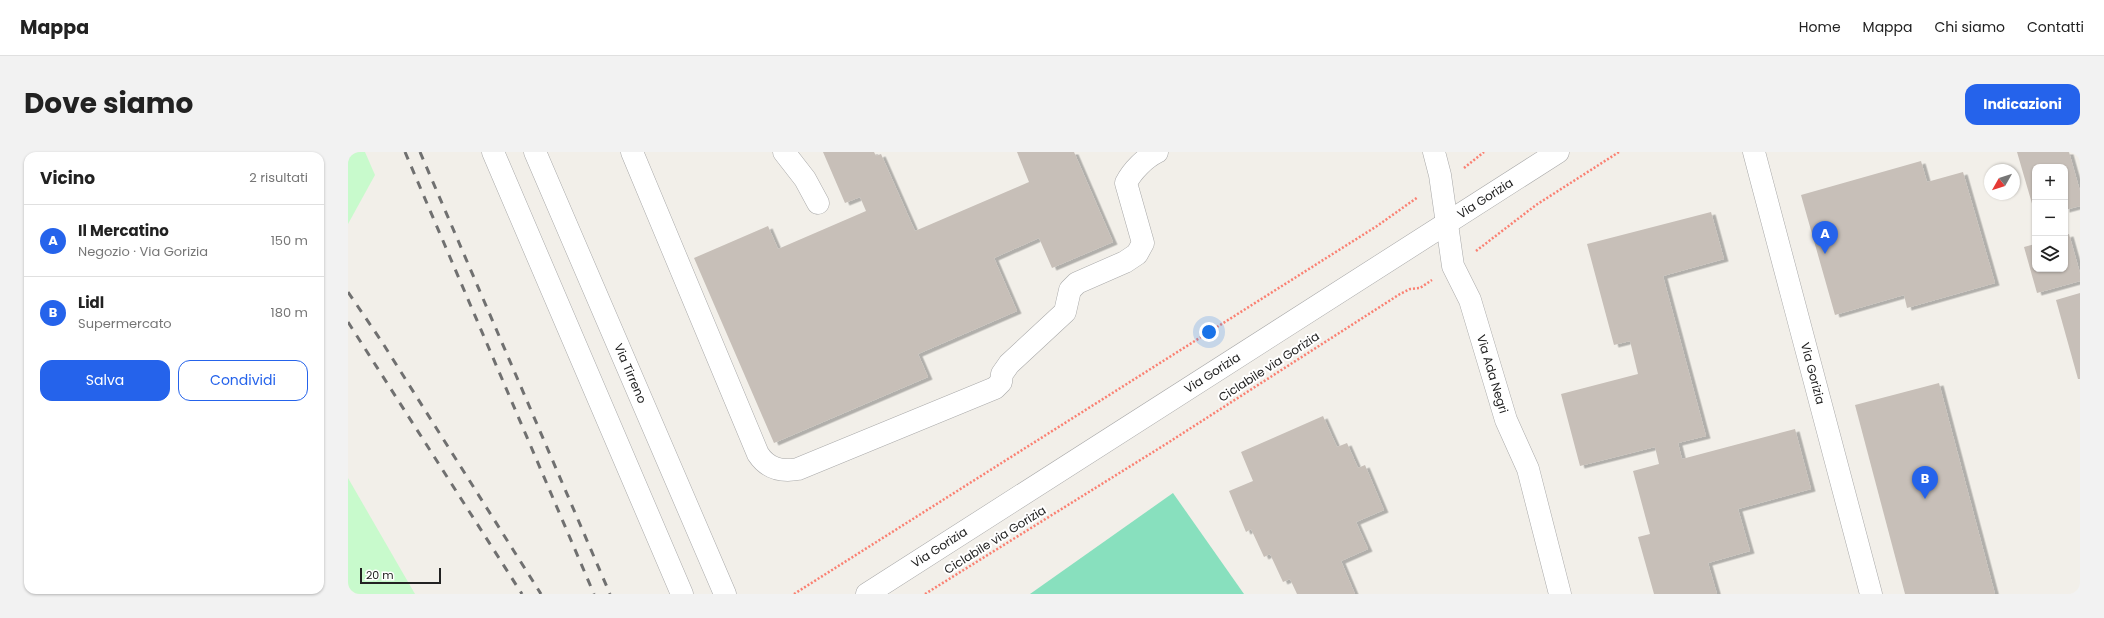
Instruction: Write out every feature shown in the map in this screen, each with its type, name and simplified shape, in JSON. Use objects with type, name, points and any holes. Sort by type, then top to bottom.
[{"type":"street","points":[[493,152],[682,594]]},
{"type":"street","name":"Via Tirreno","points":[[535,152],[726,594]]},
{"type":"street","points":[[632,152],[758,454],[767,464],[781,471],[798,469],[996,388],[1001,382],[1002,374],[1009,364],[1065,312],[1070,290],[1076,283],[1125,262],[1137,254],[1143,243],[1126,184],[1130,175],[1158,152]]},
{"type":"street","points":[[784,152],[806,179]]},
{"type":"street","points":[[795,152],[818,203]]},
{"type":"street","name":"Via Ada Negri","points":[[1434,152],[1448,223],[1453,266],[1470,300],[1506,420],[1528,469],[1560,594]]},
{"type":"street","name":"Via Gorizia","points":[[867,594],[1558,152]]},
{"type":"street","name":"Via Gorizia","points":[[1754,152],[1871,594]]},
{"type":"path","points":[[794,594],[1377,226],[1441,182],[1471,164],[1484,152]]},
{"type":"path","name":"Ciclabile via Gorizia","points":[[925,594],[1159,448],[1400,294],[1410,289],[1420,288],[1466,259],[1536,206],[1619,152]]},
{"type":"green space","points":[[348,152],[365,152],[375,175],[348,224]]},
{"type":"green space","points":[[348,478],[415,594],[348,594]]},
{"type":"green space","points":[[1173,493],[1244,594],[1030,594]]},
{"type":"building","points":[[823,152],[874,152],[876,156],[881,154],[915,231],[1029,182],[1017,152],[1074,152],[1113,242],[1052,268],[1039,238],[994,258],[1017,311],[918,354],[928,377],[774,443],[694,258],[768,226],[778,249],[866,211],[860,197],[845,203]]},
{"type":"building","points":[[2017,152],[2069,152],[2080,191],[2080,206],[2068,209],[2068,164],[2032,164],[2032,204]]},
{"type":"building","points":[[1921,161],[1927,182],[1963,172],[1995,283],[1907,308],[1904,295],[1835,315],[1801,195]]},
{"type":"building","points":[[1711,212],[1724,259],[1663,276],[1706,436],[1678,443],[1682,459],[1795,429],[1811,489],[1738,509],[1750,551],[1708,563],[1717,594],[1654,594],[1638,537],[1650,534],[1633,471],[1659,464],[1655,447],[1580,466],[1561,394],[1638,374],[1630,341],[1614,345],[1587,244]]},
{"type":"building","points":[[2068,234],[2080,273],[2080,281],[2037,293],[2024,247],[2032,245],[2032,272],[2068,272]]},
{"type":"building","points":[[2080,293],[2080,379],[2078,379],[2056,300]]},
{"type":"building","points":[[1939,383],[1995,594],[1905,594],[1855,405]]},
{"type":"building","points":[[1323,416],[1337,447],[1347,443],[1358,468],[1365,465],[1384,510],[1356,522],[1368,549],[1341,561],[1355,594],[1297,594],[1290,579],[1283,582],[1270,554],[1264,557],[1251,529],[1246,532],[1229,491],[1253,481],[1241,452]]},
{"type":"railway","points":[[405,152],[594,594]]},
{"type":"railway","points":[[420,152],[610,594]]},
{"type":"railway","points":[[348,292],[382,342],[541,594]]},
{"type":"railway","points":[[348,322],[522,594]]},
{"type":"place","name":"Il Mercatino","points":[[1825,254]]},
{"type":"place","name":"Lidl","points":[[1925,499]]}]
